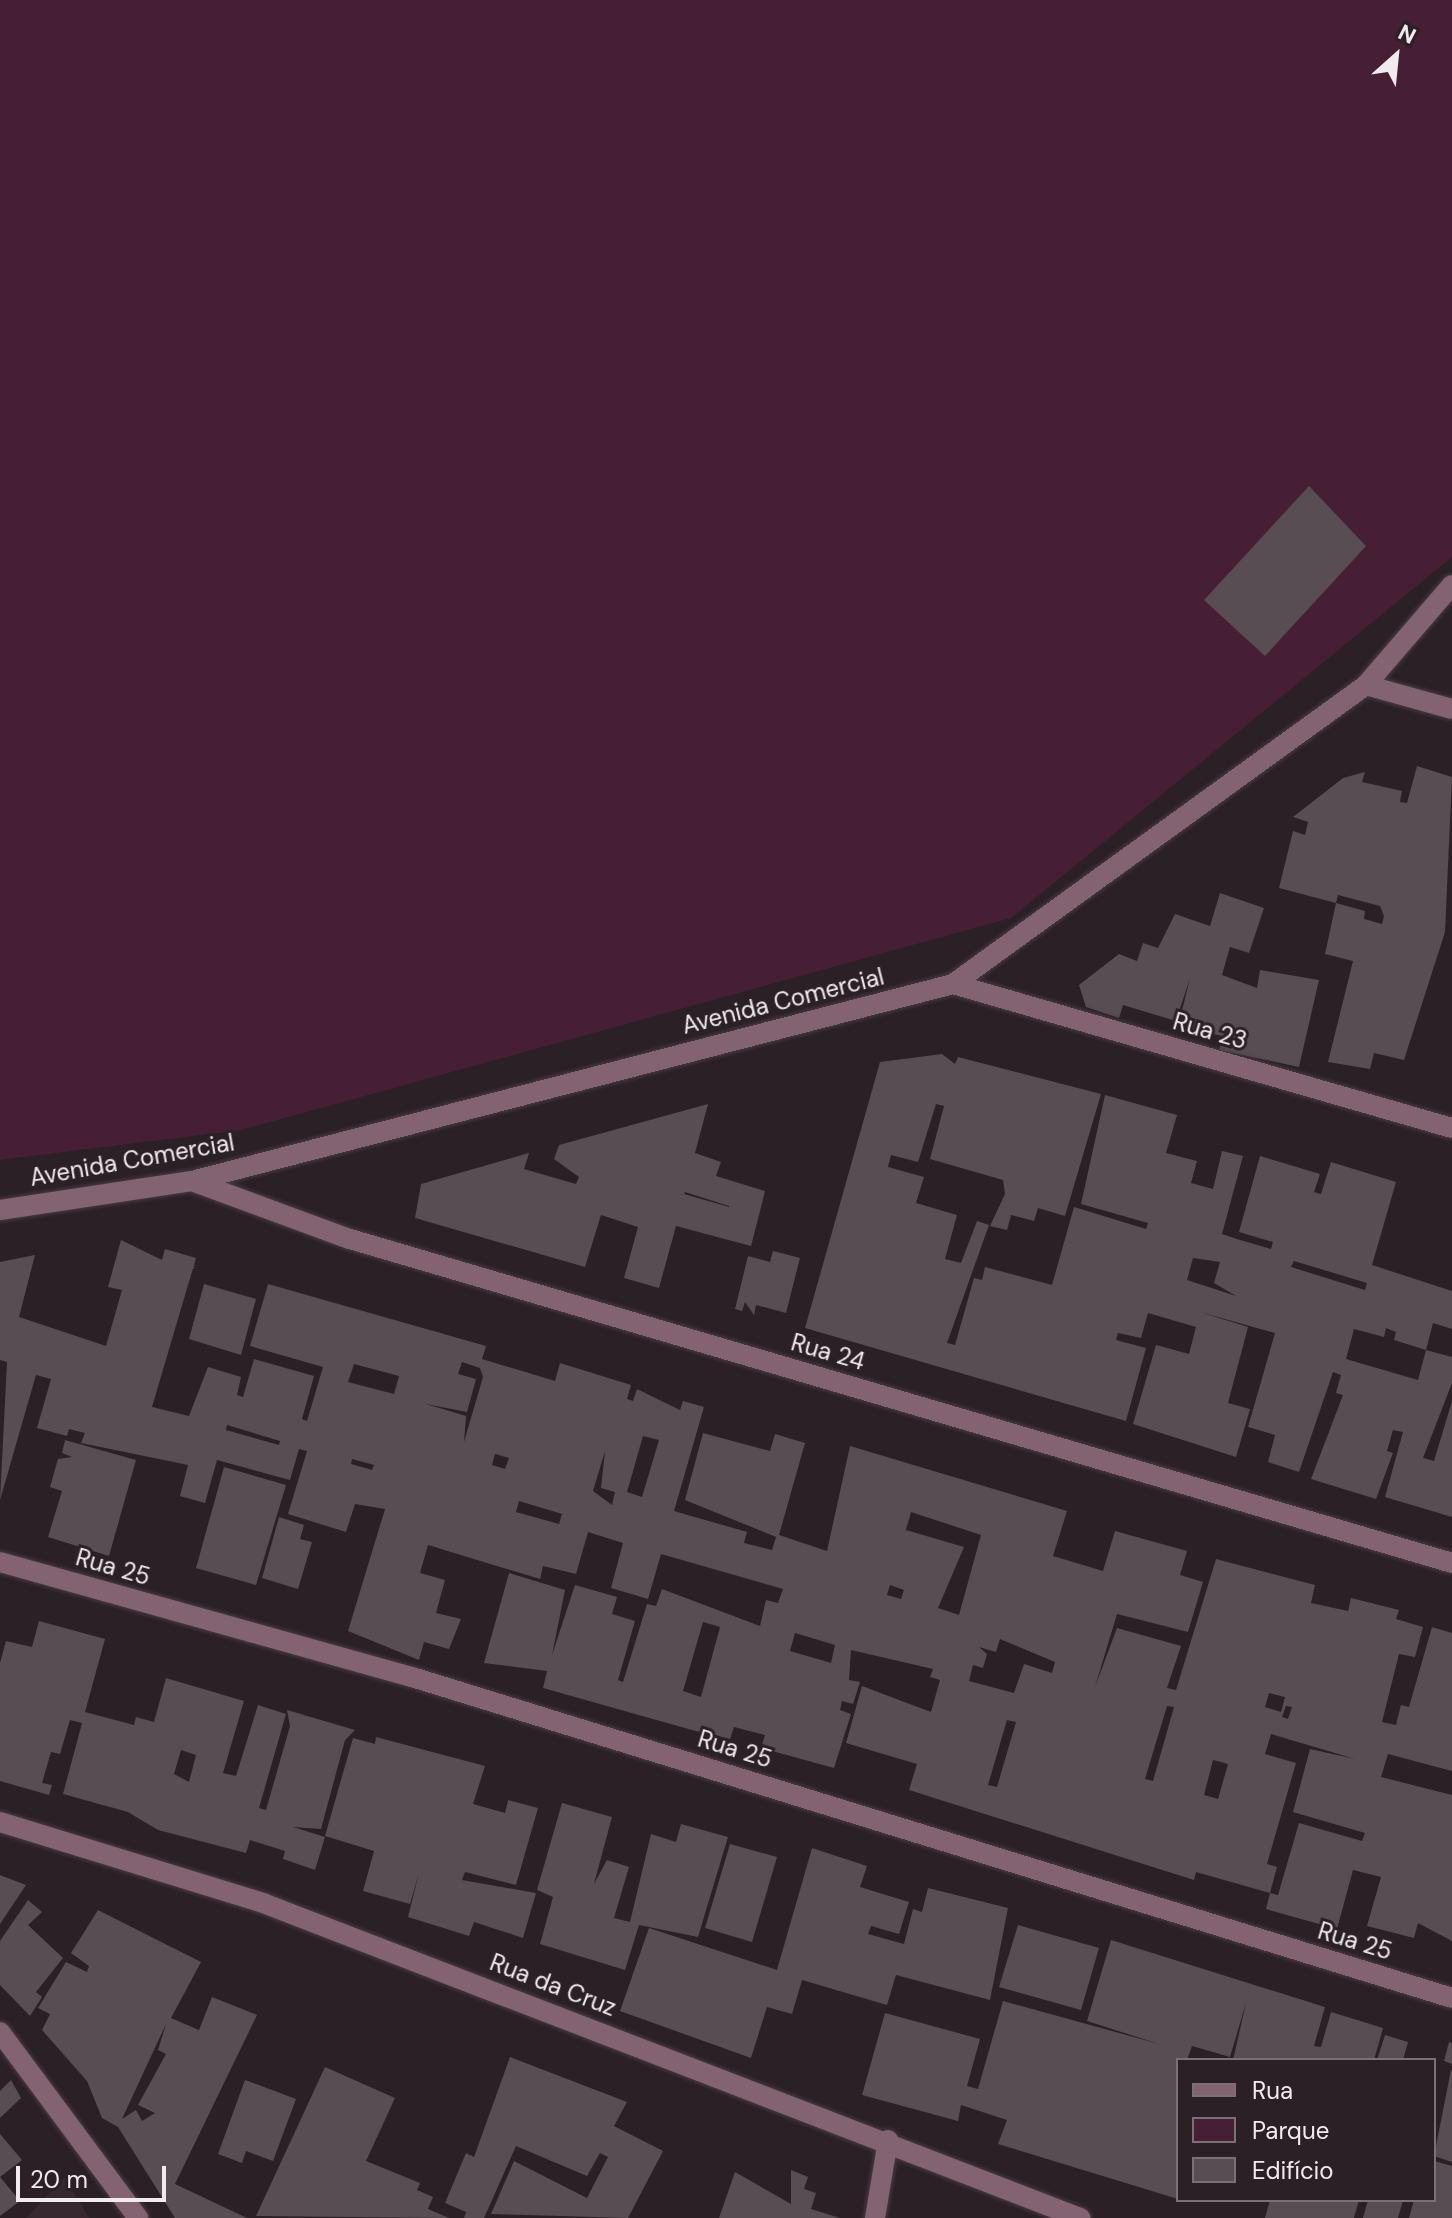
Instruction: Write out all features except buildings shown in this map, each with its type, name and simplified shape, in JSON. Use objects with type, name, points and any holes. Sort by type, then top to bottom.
[{"type":"street","name":"Avenida Comercial","points":[[0,1210],[192,1181],[953,984],[1366,685],[1452,585]]},
{"type":"street","points":[[1366,685],[1452,709]]},
{"type":"street","name":"Rua 23","points":[[953,984],[1452,1128]]},
{"type":"street","name":"Rua 24","points":[[192,1181],[350,1239],[1452,1563]]},
{"type":"street","name":"Rua 25","points":[[0,1562],[412,1677],[1452,1998]]},
{"type":"street","name":"Rua da Cruz","points":[[0,1822],[263,1903],[888,2140],[1080,2218]]},
{"type":"street","points":[[0,2032],[138,2218]]},
{"type":"street","points":[[875,2218],[888,2140]]},
{"type":"shaded area","points":[[65,2177],[89,2218],[26,2218]]},
{"type":"green space","points":[[0,0],[1452,0],[1452,557],[1011,918],[241,1130],[0,1160]]}]
